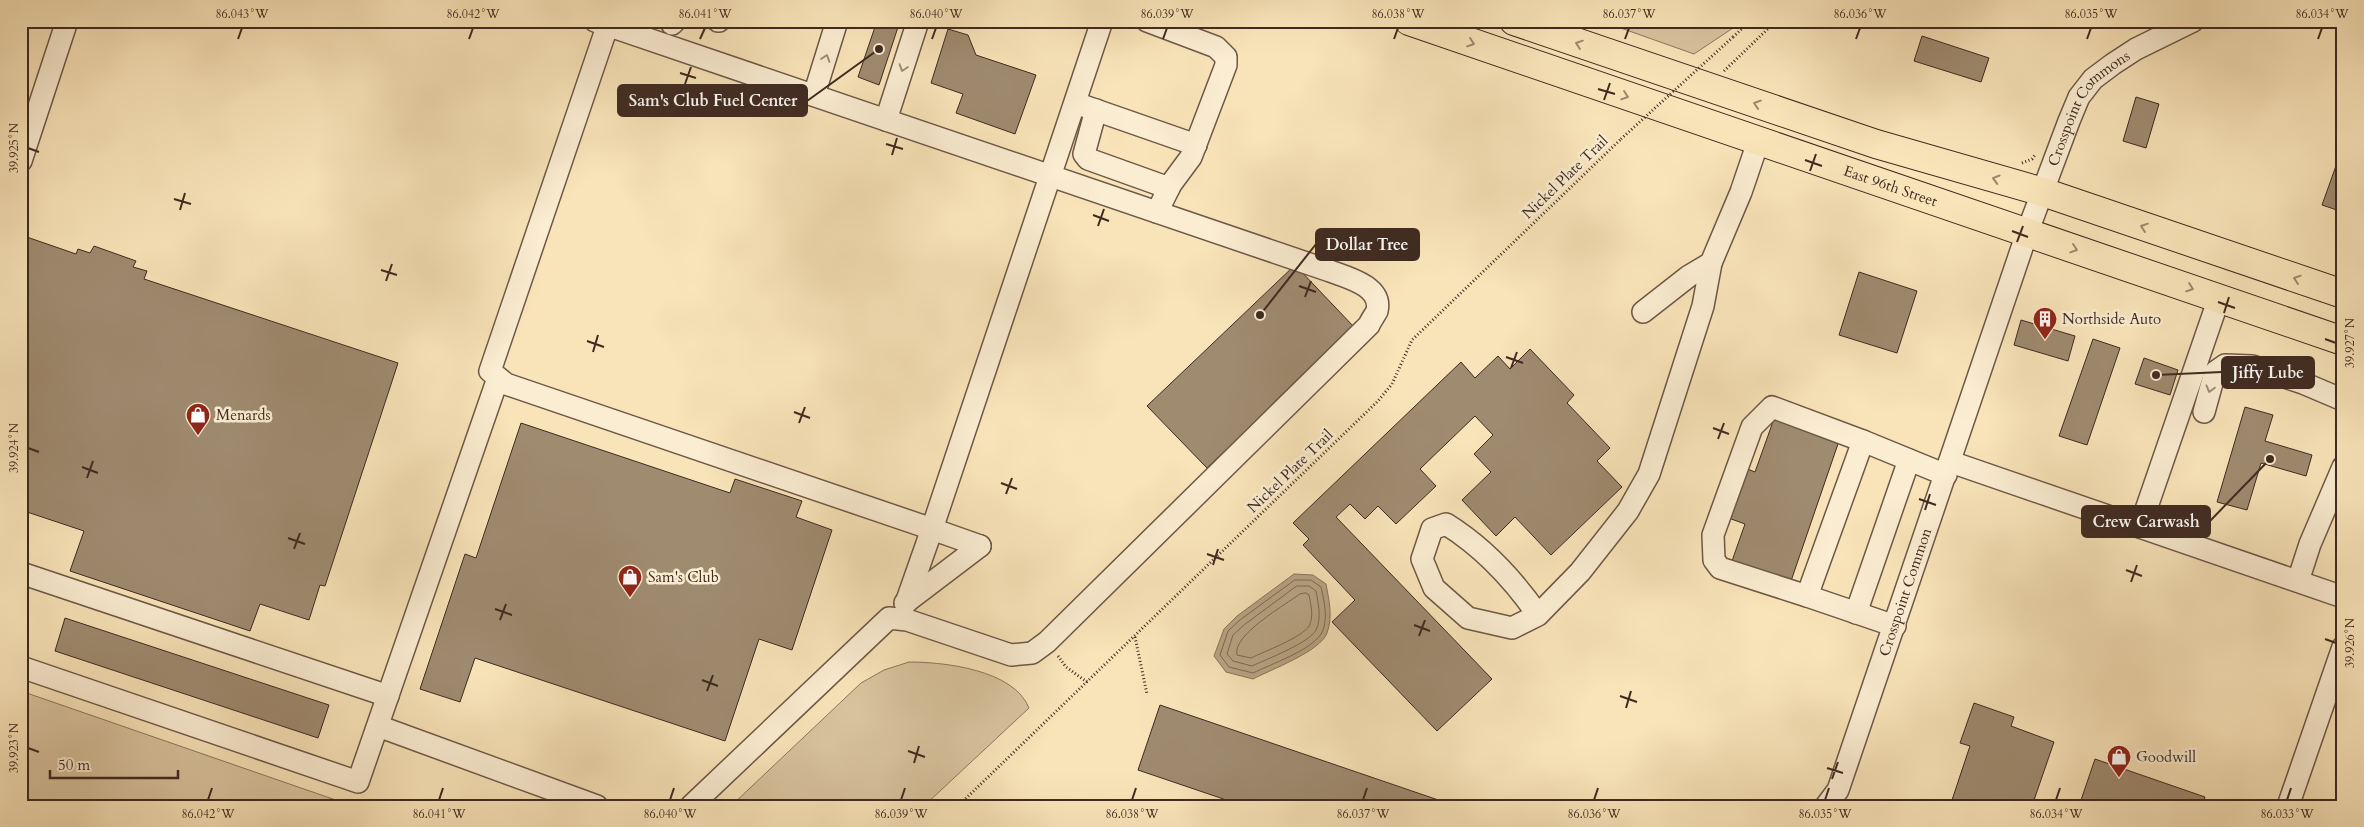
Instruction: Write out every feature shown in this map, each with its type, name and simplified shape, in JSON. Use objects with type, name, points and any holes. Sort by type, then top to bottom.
[{"type":"main road","name":"East 96th Street","points":[[1409,21],[2343,341]]},
{"type":"main road","points":[[1514,21],[1876,144],[2043,192],[2343,294]]},
{"type":"main road","points":[[1758,142],[1765,131],[1774,128],[1841,144],[1876,144]]},
{"type":"street","points":[[21,161],[67,21]]},
{"type":"street","points":[[814,95],[837,21]]},
{"type":"street","points":[[886,120],[918,21]]},
{"type":"street","points":[[906,602],[1102,21]]},
{"type":"street","points":[[1147,21],[1216,47],[1226,57],[1226,64],[1191,157],[1169,188],[1157,212]]},
{"type":"street","name":"Crosspoint Commons","points":[[2027,233],[2068,121],[2093,79],[2136,49],[2193,21]]},
{"type":"street","points":[[691,806],[889,618],[906,602],[980,546],[506,384],[490,371],[604,23],[1360,282],[1374,294],[1377,309],[1369,325],[1047,642],[1032,653],[1011,655],[907,620],[889,618]]},
{"type":"street","points":[[1074,103],[1196,144]]},
{"type":"street","points":[[1096,110],[1084,154],[1088,159],[1169,188]]},
{"type":"street","points":[[1538,615],[1520,588],[1470,538],[1446,524],[1432,529],[1422,560],[1434,588],[1468,618],[1512,628],[1538,615],[1580,572],[1628,512],[1649,474],[1703,306],[1711,264],[1741,192],[1758,142]]},
{"type":"street","name":"Crosspoint Common","points":[[1826,806],[1838,790],[1949,469],[2027,233]]},
{"type":"street","points":[[1644,312],[1689,276],[1711,264]]},
{"type":"street","points":[[2140,527],[2219,298]]},
{"type":"street","points":[[2204,412],[2215,372],[2225,364],[2252,366],[2303,383],[2343,400]]},
{"type":"street","points":[[21,667],[358,782],[498,378]]},
{"type":"street","points":[[1894,626],[1720,568],[1714,560],[1713,536],[1752,427],[1772,407],[1909,460],[1949,469],[2140,527],[2343,597]]},
{"type":"street","points":[[1807,596],[1863,441]]},
{"type":"street","points":[[1856,613],[1909,460]]},
{"type":"street","points":[[2298,582],[2310,544],[2343,467]]},
{"type":"street","points":[[21,573],[388,696]]},
{"type":"street","points":[[2288,806],[2343,648]]},
{"type":"street","points":[[378,726],[597,806]]},
{"type":"path","name":"Nickel Plate Trail","points":[[958,806],[1378,401],[1392,384],[1412,340],[1621,139],[1750,21]]},
{"type":"path","points":[[1720,75],[1776,21]]},
{"type":"path","points":[[1134,637],[1147,694]]},
{"type":"path","points":[[1047,642],[1066,666],[1087,682]]},
{"type":"shaded area","points":[[1601,21],[1732,21],[1739,24],[1694,54]]},
{"type":"shaded area","points":[[909,662],[959,667],[994,677],[1009,685],[1021,695],[1029,708],[924,806],[731,806],[861,683],[884,670]]},
{"type":"shaded area","points":[[21,691],[353,806],[21,806]]},
{"type":"water","points":[[1294,574],[1313,575],[1326,584],[1330,621],[1323,640],[1305,653],[1253,679],[1226,672],[1214,656],[1224,629],[1237,616]]},
{"type":"building","points":[[877,21],[900,21],[879,85],[858,77]]},
{"type":"building","points":[[948,29],[968,35],[976,55],[1036,75],[1015,134],[956,113],[963,94],[931,83]]},
{"type":"building","points":[[1922,36],[1989,58],[1981,82],[1914,61]]},
{"type":"building","points":[[2136,97],[2159,104],[2146,148],[2123,141]]},
{"type":"building","points":[[2343,150],[2343,212],[2322,205]]},
{"type":"building","name":"Menards","points":[[21,235],[76,254],[78,249],[90,253],[94,246],[136,261],[133,267],[147,271],[144,279],[398,363],[325,586],[320,585],[309,620],[260,604],[250,631],[70,571],[84,531],[21,510]]},
{"type":"building","points":[[1295,265],[1355,328],[1207,468],[1147,406]]},
{"type":"building","points":[[1859,272],[1917,291],[1897,353],[1839,335]]},
{"type":"building","name":"Northside Auto","points":[[2021,320],[2075,336],[2068,361],[2014,345]]},
{"type":"building","points":[[2093,339],[2120,348],[2087,445],[2059,436]]},
{"type":"building","points":[[1530,349],[1574,395],[1567,403],[1610,448],[1597,461],[1622,487],[1551,555],[1515,517],[1496,536],[1462,500],[1491,472],[1474,454],[1493,435],[1475,416],[1420,469],[1436,486],[1396,524],[1378,506],[1365,519],[1350,504],[1336,517],[1492,679],[1437,731],[1332,622],[1355,600],[1303,545],[1309,539],[1293,523],[1461,362],[1475,378],[1498,356],[1510,369]]},
{"type":"building","points":[[2144,358],[2178,370],[2170,395],[2135,384]]},
{"type":"building","points":[[2245,407],[2273,415],[2265,441],[2312,455],[2306,476],[2261,463],[2247,510],[2217,502]]},
{"type":"building","points":[[1775,416],[1840,438],[1791,581],[1732,561],[1745,524],[1723,516],[1740,466],[1755,472]]},
{"type":"building","name":"Sam's Club","points":[[521,423],[730,493],[735,479],[802,501],[796,517],[832,530],[792,650],[759,639],[725,741],[475,658],[460,702],[420,689],[465,554],[476,558]]},
{"type":"building","points":[[65,618],[329,705],[318,738],[55,651]]},
{"type":"building","points":[[1974,703],[2014,717],[2011,726],[2054,742],[2032,806],[1950,806],[1970,746],[1960,743]]},
{"type":"building","points":[[1160,705],[1456,806],[1244,806],[1138,770]]},
{"type":"building","name":"Goodwill","points":[[2095,759],[2205,797],[2202,806],[2079,806]]},
{"type":"place","name":"Sam's Club Fuel Center","points":[[879,49]]},
{"type":"place","name":"Dollar Tree","points":[[1260,315]]},
{"type":"place","name":"Northside Auto","points":[[2045,340]]},
{"type":"place","name":"Jiffy Lube","points":[[2156,375]]},
{"type":"place","name":"Menards","points":[[198,436]]},
{"type":"place","name":"Crew Carwash","points":[[2270,459]]},
{"type":"place","name":"Sam's Club","points":[[630,598]]},
{"type":"place","name":"Goodwill","points":[[2119,778]]}]
